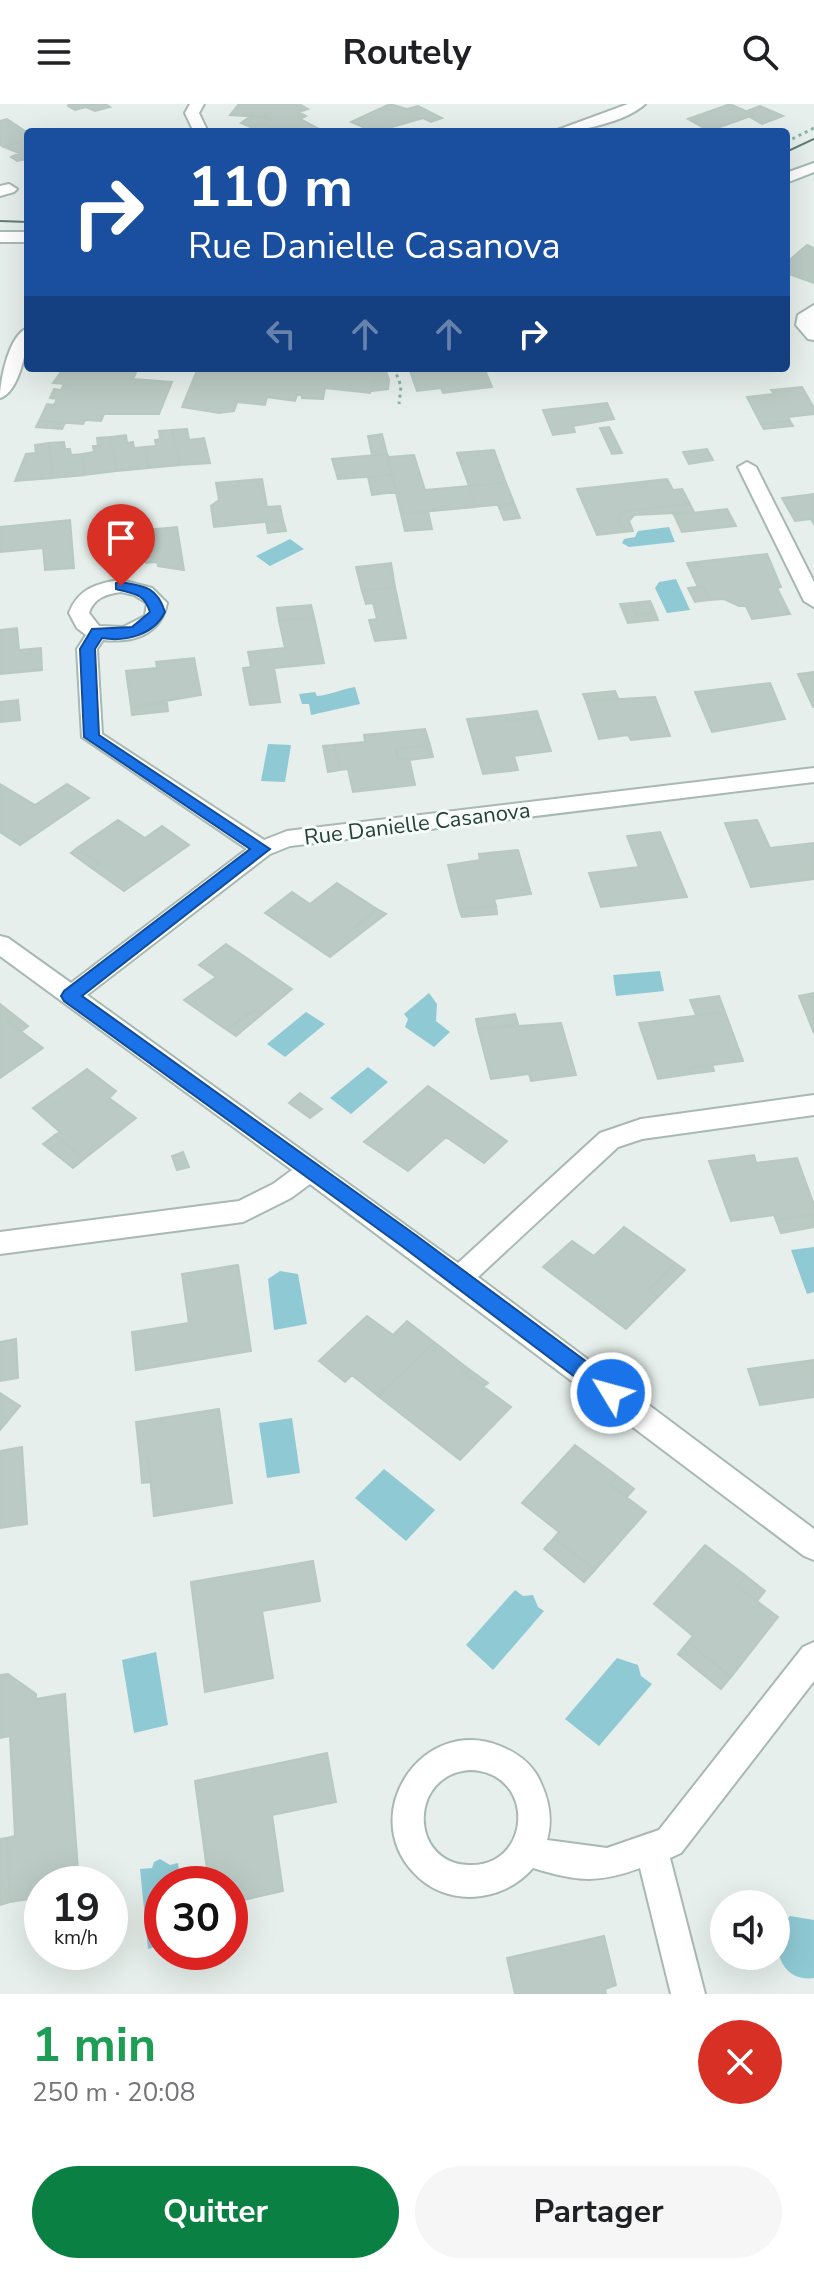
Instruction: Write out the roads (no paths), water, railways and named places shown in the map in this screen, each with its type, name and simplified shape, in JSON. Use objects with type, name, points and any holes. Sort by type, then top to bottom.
[{"type":"street","points":[[197,104],[192,113],[199,128]]},
{"type":"street","points":[[572,128],[626,111],[638,104]]},
{"type":"street","points":[[790,176],[814,167]]},
{"type":"street","points":[[0,237],[24,237]]},
{"type":"street","points":[[814,310],[804,319],[804,325],[814,335]]},
{"type":"street","points":[[0,393],[24,342]]},
{"type":"street","points":[[747,467],[814,601]]},
{"type":"street","points":[[98,632],[87,649],[92,737],[262,849]]},
{"type":"street","name":"Rue Danielle Casanova","points":[[70,996],[262,849],[287,839],[814,775]]},
{"type":"street","points":[[0,944],[459,1278],[814,1546]]},
{"type":"street","points":[[459,1278],[609,1140],[641,1129],[814,1105]]},
{"type":"street","points":[[0,1243],[243,1211],[282,1191],[311,1169]]},
{"type":"street","points":[[528,1850],[560,1860],[607,1864],[670,1842],[814,1657]]},
{"type":"street","points":[[652,1850],[688,1994]]},
{"type":"water","points":[[669,527],[675,542],[629,547],[622,543],[624,539],[635,537],[638,531]]},
{"type":"water","points":[[290,539],[304,549],[270,566],[256,556]]},
{"type":"water","points":[[676,579],[690,610],[667,613],[655,588],[659,582]]},
{"type":"water","points":[[355,687],[360,704],[311,715],[309,704],[302,704],[299,694],[315,692],[317,696]]},
{"type":"water","points":[[268,744],[291,745],[285,782],[261,781]]},
{"type":"water","points":[[660,971],[664,991],[616,996],[613,975]]},
{"type":"water","points":[[429,993],[437,1004],[436,1021],[450,1032],[434,1047],[405,1027],[408,1019],[404,1014]]},
{"type":"water","points":[[306,1012],[325,1024],[285,1057],[267,1044]]},
{"type":"water","points":[[368,1067],[388,1082],[351,1114],[330,1098]]},
{"type":"water","points":[[814,1247],[814,1292],[807,1294],[791,1250]]},
{"type":"water","points":[[280,1271],[298,1274],[307,1324],[274,1330],[268,1279]]},
{"type":"water","points":[[292,1418],[300,1473],[267,1478],[259,1423]]},
{"type":"water","points":[[384,1469],[435,1510],[406,1541],[355,1498]]},
{"type":"water","points":[[515,1590],[523,1596],[533,1595],[538,1607],[544,1611],[493,1670],[466,1645]]},
{"type":"water","points":[[156,1652],[168,1725],[134,1733],[122,1660]]},
{"type":"water","points":[[617,1658],[638,1665],[641,1676],[652,1684],[599,1746],[565,1719]]},
{"type":"water","points":[[160,1859],[170,1865],[178,1863],[178,1866],[153,1866]]},
{"type":"water","points":[[140,1869],[144,1869],[144,1909]]},
{"type":"water","points":[[790,1916],[814,1920],[814,1978],[795,1976],[788,1971]]},
{"type":"tram line","points":[[790,150],[814,139]]},
{"type":"tram line","points":[[0,221],[24,222]]}]
